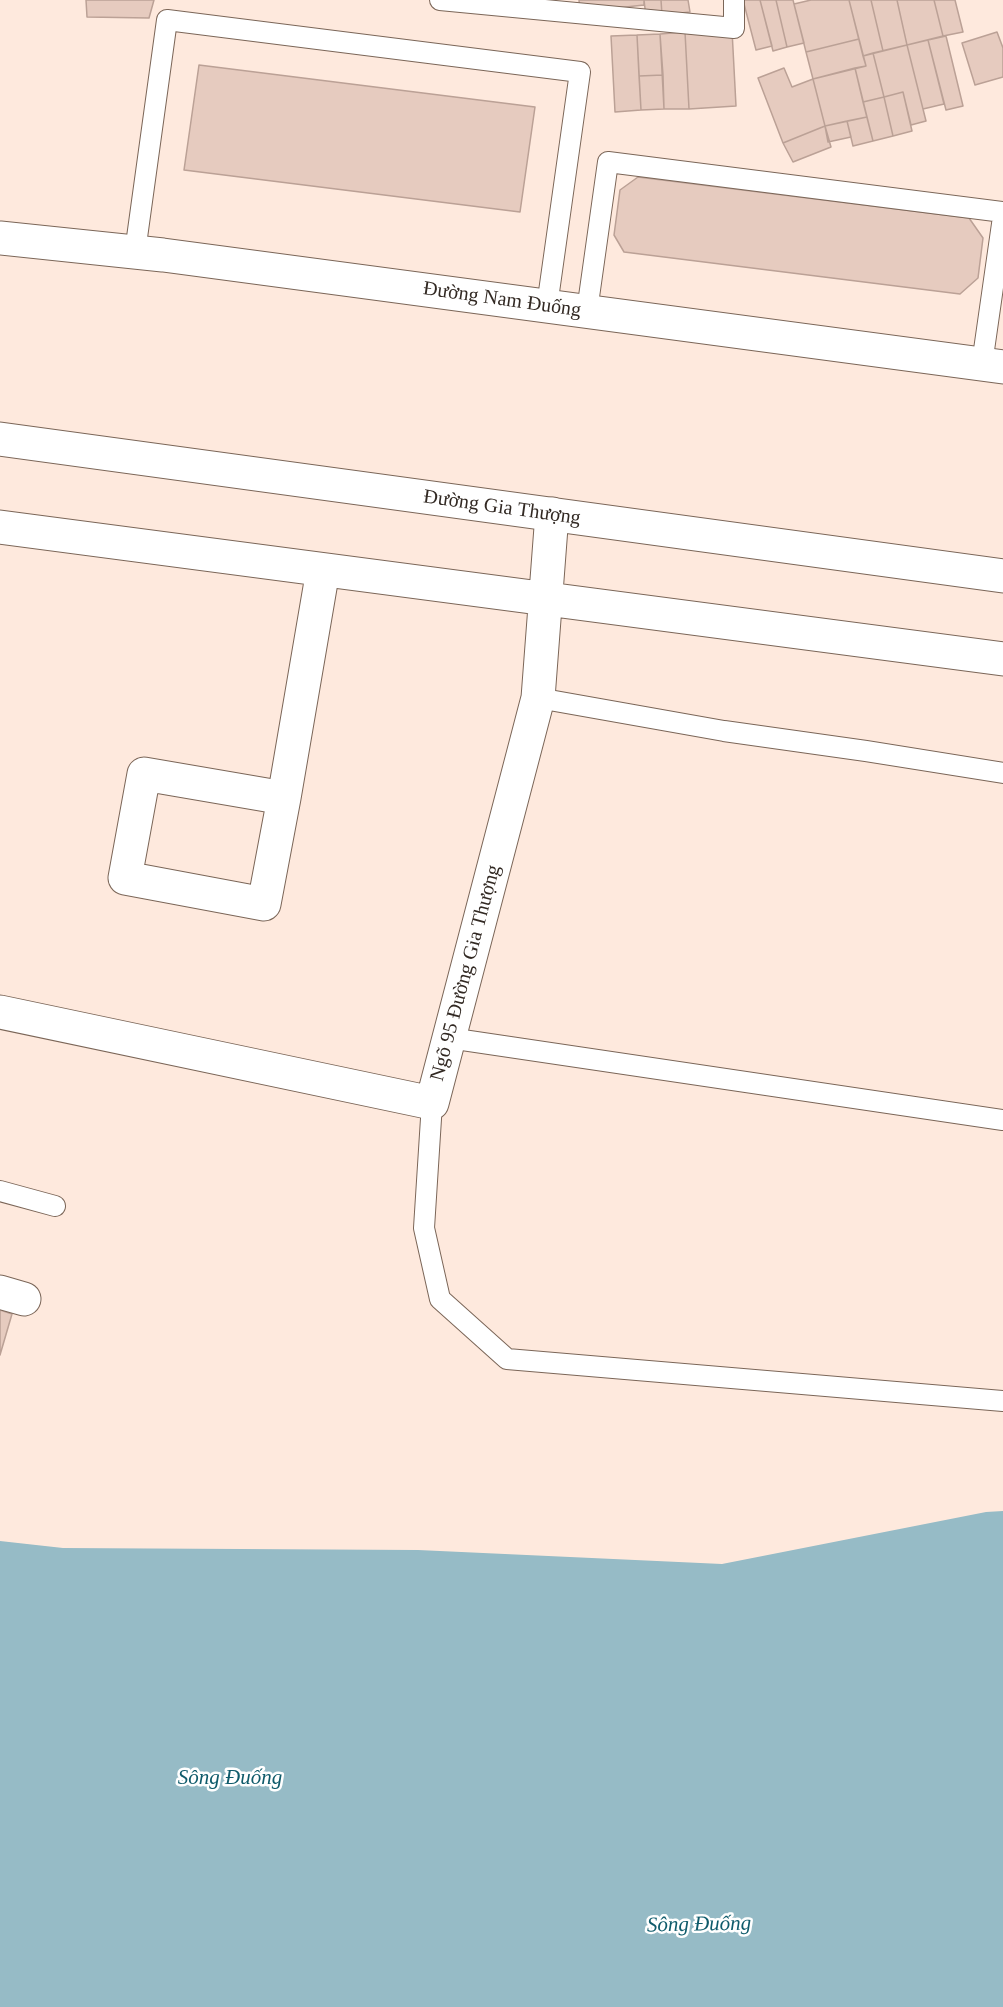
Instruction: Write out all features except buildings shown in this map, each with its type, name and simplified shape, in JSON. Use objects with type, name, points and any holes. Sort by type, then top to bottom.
[{"type":"street","name":"Đường Nam Đuống","points":[[0,238],[135,252],[993,365]]},
{"type":"street","name":"Đường Gia Thượng","points":[[0,439],[1003,576]]},
{"type":"street","name":"Ngõ 95 Đường Gia Thượng","points":[[0,1012],[432,1103],[538,698],[552,514]]},
{"type":"street","points":[[0,527],[1003,659]]},
{"type":"street","points":[[284,798],[144,774],[125,878],[264,904],[284,798],[323,570]]},
{"type":"lane","points":[[440,0],[734,28],[734,0]]},
{"type":"lane","points":[[135,252],[167,20],[580,72],[547,306]]},
{"type":"lane","points":[[587,311],[608,162],[1003,212]]},
{"type":"lane","points":[[993,365],[1003,217]]},
{"type":"lane","points":[[538,698],[724,732],[866,751],[1003,773]]},
{"type":"lane","points":[[449,1038],[1003,1120]]},
{"type":"lane","points":[[432,1103],[424,1228],[440,1299],[507,1359],[1003,1401]]},
{"type":"lane","points":[[0,1191],[55,1206]]},
{"type":"water","name":"Sông Đuống","points":[[1003,1511],[1003,2007],[0,2007],[0,1541],[63,1548],[418,1550],[722,1564],[986,1512]]}]
